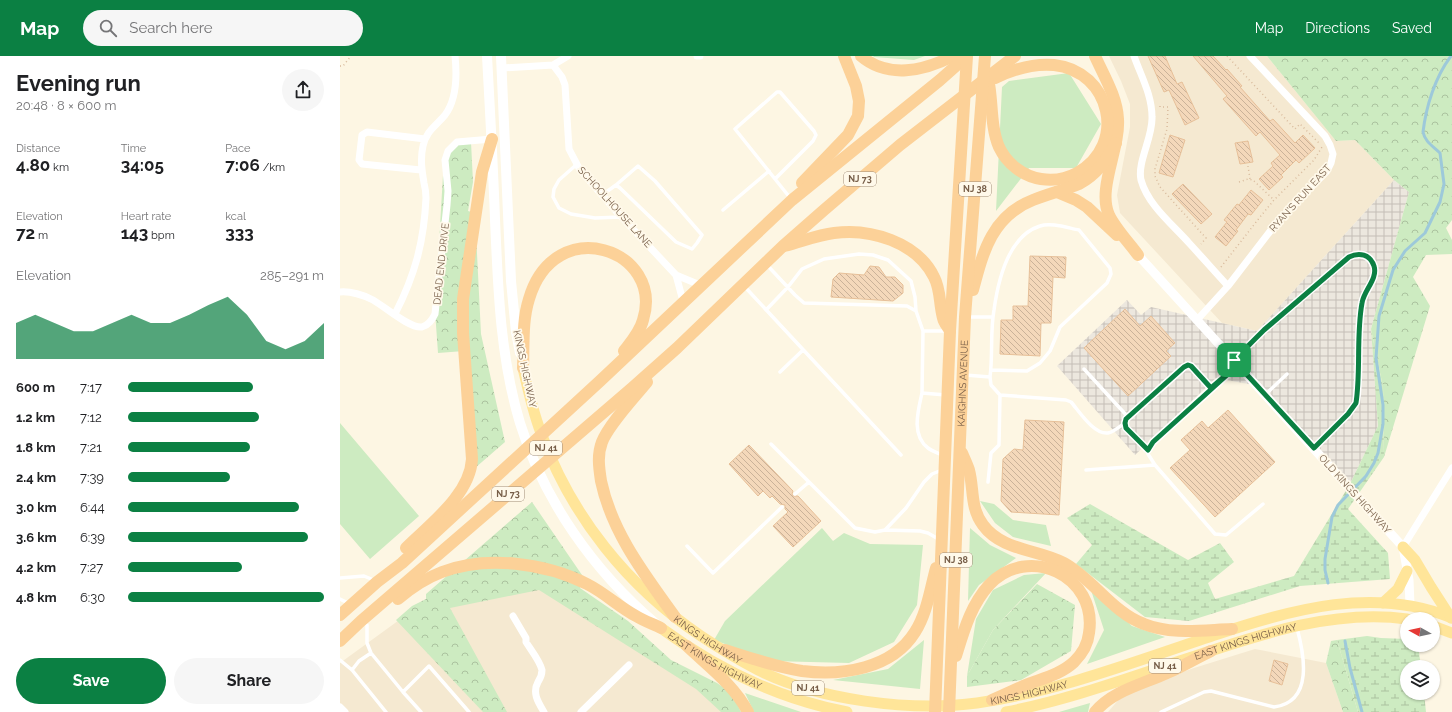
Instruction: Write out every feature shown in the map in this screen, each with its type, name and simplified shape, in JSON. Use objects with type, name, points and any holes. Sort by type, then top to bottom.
[{"type":"highway","points":[[792,200],[805,180],[848,135],[855,123],[858,108],[858,93],[854,79],[844,56]]},
{"type":"highway","points":[[860,56],[870,63],[892,70],[918,70],[953,56]]},
{"type":"highway","points":[[960,56],[965,78]]},
{"type":"highway","name":"NJ 73","points":[[340,614],[345,602],[377,582],[402,563],[600,381],[683,301],[792,200],[940,80],[967,56]]},
{"type":"highway","name":"KAIGHNS AVENUE","points":[[935,712],[950,331],[967,56]]},
{"type":"highway","points":[[1095,56],[1116,103],[1118,127],[1106,190],[1106,204],[1110,217],[1138,255]]},
{"type":"highway","name":"NJ 73","points":[[340,641],[361,621],[677,348],[783,246],[879,163],[1013,58]]},
{"type":"highway","points":[[978,86],[1008,72],[1028,66],[1054,65],[1070,68],[1085,76],[1094,85],[1104,101],[1108,125],[1102,148],[1093,161],[1086,167],[1067,177],[1047,180],[1029,176],[1016,168],[1004,156],[997,140],[990,87],[985,59]]},
{"type":"highway","name":"KAIGHNS AVENUE","points":[[949,712],[965,317],[985,59]]},
{"type":"highway","points":[[377,582],[396,558],[455,498],[465,484],[471,471],[472,459],[463,333],[463,298],[482,172],[492,139]]},
{"type":"highway","points":[[965,317],[987,244],[997,227],[1009,213],[1024,204],[1079,184],[1095,174],[1106,160],[1116,143]]},
{"type":"highway","points":[[1057,192],[1076,200],[1087,207],[1138,255]]},
{"type":"highway","points":[[783,246],[825,235],[844,232],[868,233],[901,245],[922,259],[935,279],[940,296],[943,319],[950,331]]},
{"type":"highway","points":[[523,368],[525,317],[529,298],[538,278],[549,264],[562,254],[578,249],[600,249],[614,254],[632,268],[644,291],[646,306],[640,328],[600,381]]},
{"type":"highway","points":[[674,617],[630,553],[620,534],[611,514],[604,492],[598,466],[598,458],[602,443],[610,427],[677,348]]},
{"type":"highway","points":[[960,450],[969,470],[973,502],[978,517],[986,530],[998,540],[1056,559],[1067,565],[1078,572],[1127,615],[1144,624],[1164,629],[1179,630],[1232,629]]},
{"type":"highway","points":[[725,650],[775,666],[816,672],[858,668],[882,661],[901,648],[919,625],[925,609],[942,544]]},
{"type":"highway","points":[[340,641],[367,625],[417,584],[434,576],[462,567],[481,564],[534,567],[566,575],[598,590],[636,616],[661,628]]},
{"type":"highway","points":[[951,670],[972,609],[990,583],[1012,570],[1029,566],[1045,567],[1060,572],[1067,577],[1082,593],[1088,607],[1090,630],[1089,637],[1083,650],[1075,661],[1056,674],[992,700]]},
{"type":"highway","points":[[687,646],[729,686],[740,699],[748,712]]},
{"type":"highway","points":[[1095,712],[1099,707],[1114,696],[1168,673],[1210,650]]},
{"type":"main road","name":"KINGS HIGHWAY","points":[[487,56],[492,139],[497,281],[504,348],[510,381],[521,425],[534,459],[550,492]]},
{"type":"main road","name":"KINGS HIGHWAY","points":[[501,56],[511,281],[516,332],[534,413],[546,448],[580,513],[612,556],[642,589],[674,617],[705,638],[758,670],[820,692],[858,700],[912,706],[974,704],[1069,682],[1276,616],[1331,605],[1382,603]]},
{"type":"main road","name":"EAST KINGS HIGHWAY","points":[[550,492],[568,524],[590,556],[623,593],[661,628],[714,663],[760,686],[809,703],[847,712]]},
{"type":"main road","points":[[1403,547],[1415,560],[1452,618]]},
{"type":"main road","points":[[1382,603],[1398,589],[1407,571]]},
{"type":"main road","name":"NJ 41","points":[[1382,603],[1409,612],[1427,609],[1435,612]]},
{"type":"main road","name":"NJ 41","points":[[1440,614],[1452,618]]},
{"type":"main road","name":"EAST KINGS HIGHWAY","points":[[1006,712],[1040,705],[1210,650],[1296,626],[1361,617],[1394,617],[1400,615]]},
{"type":"main road","points":[[1440,629],[1452,633]]},
{"type":"street","points":[[395,314],[406,292],[417,263],[422,239],[426,196],[421,170],[422,148],[426,134],[446,113],[454,95],[457,76],[455,56]]},
{"type":"street","points":[[502,68],[552,65],[568,56]]},
{"type":"street","points":[[1134,56],[1148,91],[1152,117],[1151,130],[1141,167],[1141,179],[1145,190],[1161,213],[1228,286]]},
{"type":"street","name":"RYAN'S RUN EAST","points":[[1197,320],[1228,286],[1278,221],[1327,171],[1332,163],[1333,154],[1330,145],[1318,128],[1250,56]]},
{"type":"street","name":"SCHOOLHOUSE LANE","points":[[552,65],[562,77],[565,85],[569,149],[576,165],[621,217],[676,275],[700,285]]},
{"type":"street","points":[[421,170],[362,164],[359,160],[362,135],[368,132],[425,139]]},
{"type":"street","name":"DEAD END DRIVE","points":[[340,292],[348,292],[372,299],[412,325],[421,327],[430,323],[435,314],[447,205],[448,191],[445,160],[448,151],[458,142],[492,139]]},
{"type":"street","name":"OLD KINGS HIGHWAY","points":[[1138,255],[1403,547]]},
{"type":"street","name":"SCHOOLHOUSE LANE","points":[[676,275],[683,301]]},
{"type":"street","points":[[1409,612],[1407,571],[1403,547],[1452,468]]},
{"type":"street","points":[[512,616],[542,671],[535,691],[536,697],[544,712]]},
{"type":"street","points":[[581,712],[629,665]]},
{"type":"street","points":[[340,706],[345,712]]},
{"type":"lane","points":[[775,179],[813,141],[816,135],[780,92],[777,92],[735,129],[769,171],[775,179],[792,200]]},
{"type":"lane","points":[[576,165],[559,180],[554,189],[553,197],[559,208],[571,214],[595,218],[621,217]]},
{"type":"lane","points":[[602,195],[616,186],[638,166],[654,181],[702,235],[697,243],[692,249],[676,242],[620,188],[616,186]]},
{"type":"lane","points":[[723,210],[769,171]]},
{"type":"lane","points":[[988,482],[991,454],[999,445],[1000,395],[991,385],[990,377],[994,310],[1005,263],[1013,248],[1026,233],[1040,226],[1049,225],[1079,230],[1110,268],[1111,274],[1107,283],[1060,327],[1050,351],[1040,363],[1027,371],[991,370]]},
{"type":"lane","points":[[766,310],[788,287],[802,269],[824,259],[859,254],[873,255],[888,260],[911,281],[915,297],[916,311],[923,331],[922,394],[917,419],[918,437],[927,448],[946,463],[924,482],[906,508],[885,530]]},
{"type":"lane","points":[[1148,450],[1153,442],[1211,388],[1264,330],[1349,257],[1357,254],[1364,255],[1370,259],[1374,266],[1374,274],[1362,306],[1356,403],[1348,414],[1314,448]]},
{"type":"lane","points":[[765,263],[804,303],[907,306],[916,311]]},
{"type":"lane","points":[[743,284],[901,455]]},
{"type":"lane","points":[[965,317],[993,318]]},
{"type":"lane","points":[[923,331],[950,331]]},
{"type":"lane","points":[[780,372],[803,350]]},
{"type":"lane","points":[[1000,395],[1066,400],[1071,402],[1094,429],[1104,433],[1110,433],[1125,423],[1128,417],[1188,365],[1191,366],[1211,388]]},
{"type":"lane","points":[[1084,369],[1128,417]]},
{"type":"lane","points":[[1265,395],[1287,374]]},
{"type":"lane","points":[[963,375],[990,377]]},
{"type":"lane","points":[[922,394],[948,395]]},
{"type":"lane","points":[[1125,423],[1126,428],[1148,450],[1148,454],[1155,465],[1215,534],[1226,535],[1263,504]]},
{"type":"lane","points":[[771,444],[855,528],[875,532],[885,530],[920,531],[928,533],[942,544]]},
{"type":"lane","points":[[1086,470],[1155,465]]},
{"type":"lane","points":[[795,494],[808,482]]},
{"type":"lane","points":[[687,546],[713,573],[782,507]]},
{"type":"lane","points":[[340,578],[364,576],[377,582]]},
{"type":"lane","points":[[367,625],[366,639],[371,653],[421,712]]},
{"type":"lane","points":[[1161,712],[1204,692],[1211,691],[1274,707],[1286,704],[1296,696],[1304,675],[1304,658],[1296,626]]},
{"type":"lane","points":[[352,670],[359,661],[371,653]]},
{"type":"lane","points":[[340,660],[352,670],[386,712]]},
{"type":"lane","points":[[403,692],[429,666],[469,712]]},
{"type":"lane","points":[[1273,712],[1274,707]]},
{"type":"path","points":[[340,66],[343,66],[351,56]]},
{"type":"path","points":[[1219,264],[1222,267],[1274,200],[1314,160],[1322,147],[1300,124],[1295,129],[1227,56]]},
{"type":"path","points":[[1159,102],[1160,108],[1168,107],[1167,129],[1158,157],[1155,176],[1160,187],[1206,238],[1200,244]]},
{"type":"path","points":[[1248,166],[1250,179],[1274,200]]},
{"type":"path","points":[[1239,182],[1250,179]]},
{"type":"shaded area","points":[[1109,56],[1267,56],[1336,141],[1355,140],[1394,180],[1257,331],[1222,323],[1120,213],[1117,195],[1130,127],[1130,104]]},
{"type":"shaded area","points":[[1394,180],[1409,192],[1371,329],[1378,426],[1350,484],[1259,386],[1216,378],[1135,455],[1057,366],[1127,300],[1141,315],[1151,307],[1257,331]]},
{"type":"shaded area","points":[[536,582],[717,696],[725,712],[340,712],[340,663],[413,610]]},
{"type":"shaded area","points":[[1255,649],[1326,663],[1343,712],[1108,712],[1120,698],[1153,682]]},
{"type":"green space","points":[[873,56],[925,56],[914,60]]},
{"type":"green space","points":[[1267,56],[1452,56],[1452,220],[1446,228],[1452,240],[1452,254],[1426,255],[1413,277],[1430,306],[1384,457],[1383,387],[1371,329],[1409,192],[1394,180],[1355,140],[1336,141]]},
{"type":"green space","points":[[1069,73],[1101,124],[1076,168],[1029,168],[996,211],[1002,87],[1009,81]]},
{"type":"green space","points":[[459,142],[471,142],[473,182],[468,211],[475,213],[481,334],[505,442],[475,468],[464,351],[438,353],[435,311],[444,158]]},
{"type":"green space","points":[[1371,329],[1383,387],[1384,457],[1348,509],[1388,553],[1390,579],[1300,586],[1189,621],[1145,617],[1076,564],[1092,545],[1067,518],[1090,504],[1188,560],[1220,543],[1234,562],[1208,583],[1215,599],[1294,576],[1350,484],[1378,426]]},
{"type":"green space","points":[[340,423],[419,516],[370,559],[340,524]]},
{"type":"green space","points":[[980,501],[994,504],[1013,520],[1046,525],[1051,546],[1013,537],[995,523]]},
{"type":"green space","points":[[532,502],[582,575],[580,588],[628,621],[671,660],[717,683],[732,693],[741,712],[721,712],[696,689],[539,590],[450,608],[507,712],[483,712],[396,620],[412,606],[426,599],[426,594]]},
{"type":"green space","points":[[822,528],[833,541],[844,533],[870,544],[923,545],[917,605],[894,642],[849,663],[771,661],[714,640],[725,621]]},
{"type":"green space","points":[[970,528],[990,545],[1016,558],[979,585],[968,601]]},
{"type":"green space","points":[[1046,573],[993,630],[967,676],[976,619],[993,590],[1024,575]]},
{"type":"green space","points":[[1037,584],[1075,605],[1071,651],[1021,680],[967,687],[967,676],[993,630]]},
{"type":"green space","points":[[1090,587],[1132,626],[1165,637],[1087,664],[1104,630]]},
{"type":"green space","points":[[1367,636],[1400,639],[1400,652],[1419,652],[1420,660],[1400,660],[1400,700],[1425,700],[1426,712],[1358,712],[1337,640]]},
{"type":"green space","points":[[924,640],[920,689],[833,680],[888,669]]},
{"type":"green space","points":[[1337,640],[1358,712],[1343,712],[1326,663],[1331,641]]},
{"type":"green space","points":[[745,693],[801,712],[754,712]]},
{"type":"green space","points":[[1090,703],[1088,712],[1059,712]]},
{"type":"building","points":[[1148,56],[1165,56],[1177,84],[1182,82],[1199,118],[1185,125],[1169,90],[1164,92]]},
{"type":"building","points":[[1193,56],[1213,56],[1242,86],[1240,87],[1270,121],[1273,119],[1295,143],[1303,135],[1315,148],[1299,163],[1296,160],[1281,175],[1283,177],[1269,190],[1259,179],[1273,166],[1271,163],[1280,155],[1260,132],[1256,136],[1223,99],[1227,96]]},
{"type":"building","points":[[1170,135],[1185,140],[1173,177],[1159,173]]},
{"type":"building","points":[[1248,141],[1253,162],[1240,164],[1235,143]]},
{"type":"building","points":[[1183,184],[1212,214],[1201,224],[1172,194]]},
{"type":"building","points":[[1251,190],[1263,200],[1251,215],[1248,214],[1236,230],[1238,231],[1226,246],[1215,237],[1227,222],[1224,220]]},
{"type":"building","points":[[1030,256],[1066,257],[1065,278],[1053,277],[1051,323],[1041,323],[1040,356],[1000,354],[1001,320],[1013,320],[1013,306],[1028,306]]},
{"type":"building","points":[[870,266],[879,267],[886,277],[895,277],[903,285],[903,293],[893,301],[831,297],[833,279],[839,273],[864,275]]},
{"type":"building","points":[[1125,309],[1140,326],[1151,316],[1175,343],[1166,351],[1171,356],[1128,396],[1084,348]]},
{"type":"building","points":[[1228,410],[1275,462],[1215,517],[1170,468],[1190,450],[1181,440],[1202,421],[1208,428]]},
{"type":"building","points":[[1025,420],[1064,422],[1059,515],[1011,512],[1001,501],[1003,459],[1014,449],[1023,450]]},
{"type":"building","points":[[749,445],[793,491],[793,496],[798,496],[821,521],[793,547],[773,526],[788,512],[785,509],[785,505],[780,504],[772,496],[770,498],[763,491],[758,496],[729,464]]},
{"type":"building","points":[[1274,660],[1288,664],[1282,685],[1269,681]]},
{"type":"waterway","points":[[1328,583],[1325,570],[1325,559],[1332,517],[1338,505],[1366,476],[1378,453],[1383,424],[1383,405],[1376,358],[1379,316],[1393,270],[1405,251],[1425,233],[1440,202],[1444,184],[1440,153],[1427,141],[1423,132],[1426,113],[1432,92],[1440,73],[1451,56]]},
{"type":"waterway","points":[[1345,641],[1350,668],[1362,712]]},
{"type":"route","points":[[1234,360],[1238,365],[1211,388],[1191,366],[1188,365],[1184,367],[1126,419],[1126,428],[1148,450],[1153,442],[1238,365],[1314,448],[1348,414],[1356,403],[1362,300],[1374,274],[1374,266],[1370,259],[1364,255],[1357,254],[1349,257],[1264,330],[1234,360]]}]
